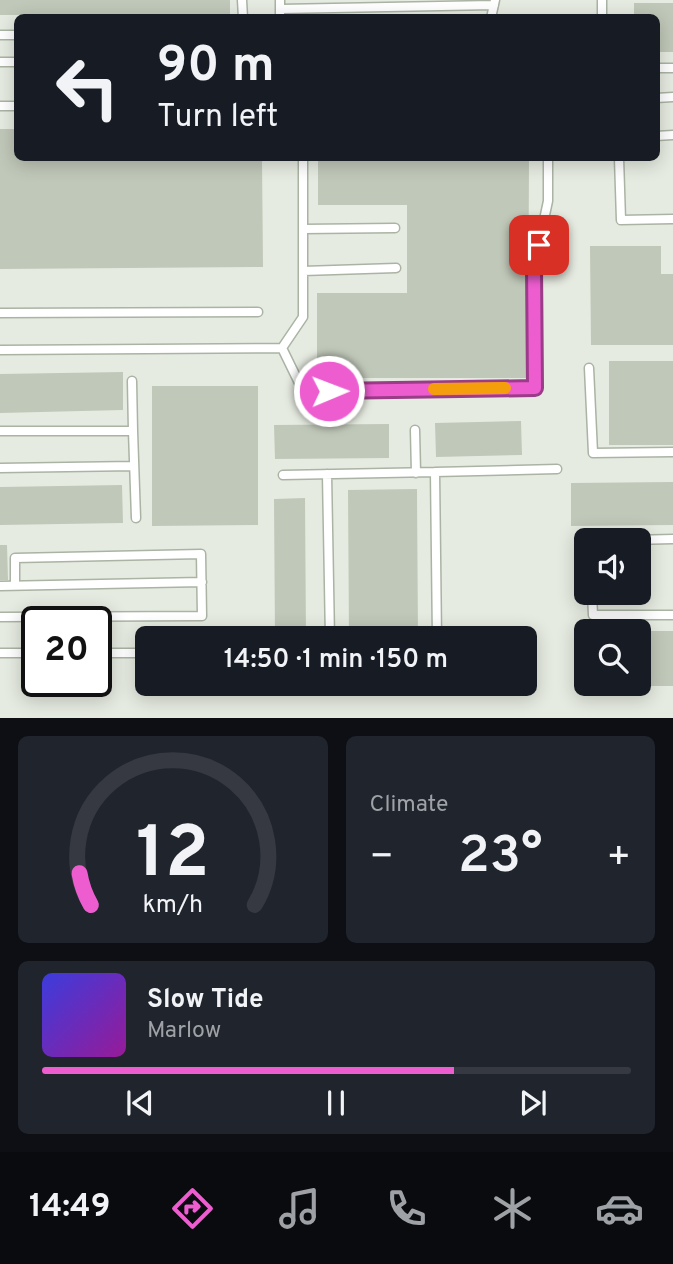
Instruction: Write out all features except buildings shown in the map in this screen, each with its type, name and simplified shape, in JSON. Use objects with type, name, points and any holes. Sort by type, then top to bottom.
[{"type":"lane","points":[[280,9],[495,3]]},
{"type":"lane","points":[[282,348],[303,317],[303,161]]},
{"type":"lane","points":[[282,348],[303,391],[535,388],[534,266],[548,201],[548,161]]},
{"type":"lane","points":[[619,161],[621,220],[673,219]]},
{"type":"lane","points":[[303,229],[395,228]]},
{"type":"lane","points":[[303,271],[397,268]]},
{"type":"lane","points":[[0,313],[258,312]]},
{"type":"lane","points":[[0,351],[282,348]]},
{"type":"lane","points":[[589,368],[593,453],[673,452]]},
{"type":"lane","points":[[132,381],[136,518]]},
{"type":"lane","points":[[0,431],[133,430]]},
{"type":"lane","points":[[415,430],[416,472]]},
{"type":"lane","points":[[0,468],[134,466]]},
{"type":"lane","points":[[283,475],[557,470]]},
{"type":"lane","points":[[435,472],[438,626]]},
{"type":"lane","points":[[327,474],[330,626]]},
{"type":"lane","points":[[651,540],[673,539]]},
{"type":"lane","points":[[0,617],[202,615],[201,554],[15,558],[15,585]]},
{"type":"lane","points":[[0,586],[202,582]]},
{"type":"lane","points":[[593,605],[593,615],[673,615]]},
{"type":"lane","points":[[0,653],[21,653]]},
{"type":"lane","points":[[112,653],[135,653]]},
{"type":"slow traffic","points":[[434,389],[505,388]]},
{"type":"route","points":[[329,391],[535,388],[534,266],[539,245]]}]
